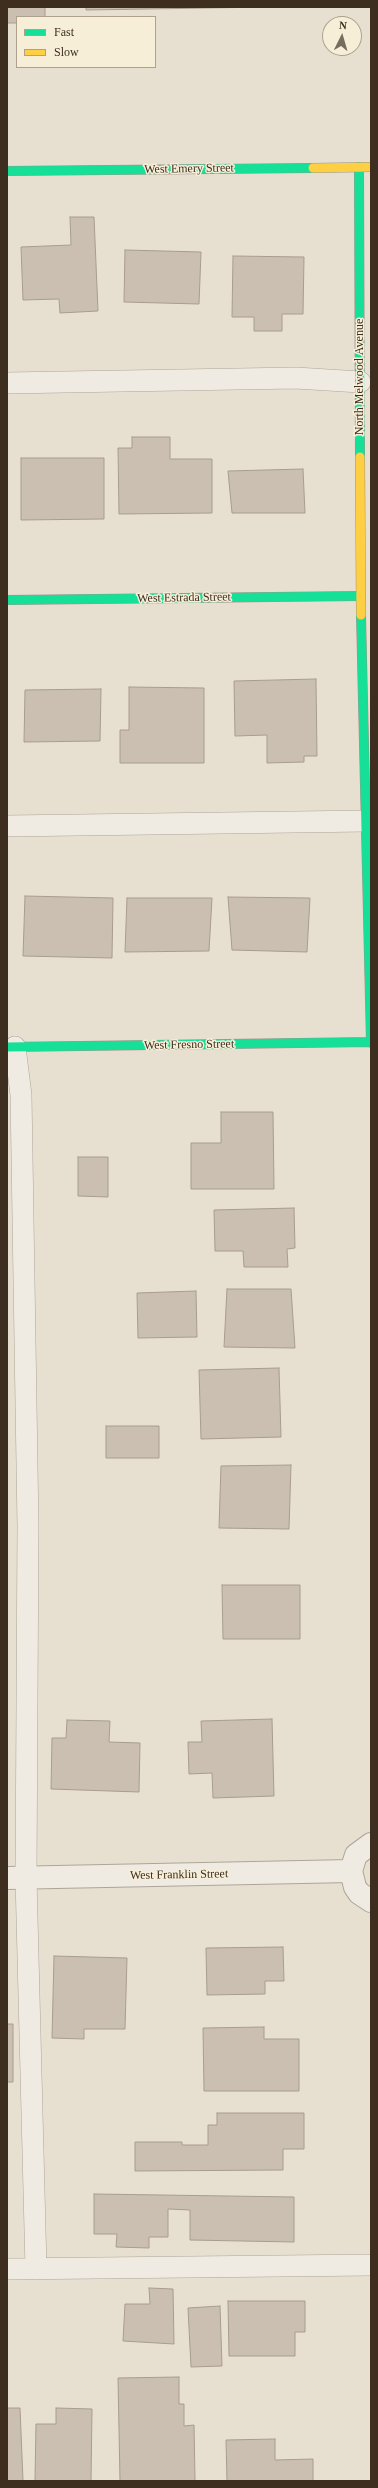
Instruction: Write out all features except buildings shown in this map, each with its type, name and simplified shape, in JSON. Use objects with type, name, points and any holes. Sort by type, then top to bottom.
[{"type":"street","name":"North Melwood Avenue","points":[[359,167],[361,596],[371,1043]]},
{"type":"street","name":"West Emery Street","points":[[7,170],[371,167]]},
{"type":"street","name":"West Estrada Street","points":[[7,600],[361,596]]},
{"type":"street","name":"West Fresno Street","points":[[11,1047],[371,1043]]},
{"type":"street","points":[[371,1844],[356,1855],[351,1871],[355,1887],[359,1893],[371,1900]]},
{"type":"street","name":"West Franklin Street","points":[[16,1878],[351,1871]]},
{"type":"lane","points":[[7,383],[296,378],[360,382]]},
{"type":"lane","points":[[7,826],[366,821]]},
{"type":"lane","points":[[11,1047],[21,1095],[28,1510],[16,1878],[36,2269]]},
{"type":"lane","points":[[7,2270],[371,2265]]},
{"type":"traffic: fast","points":[[359,167],[360,457]]},
{"type":"traffic: fast","points":[[7,171],[313,168]]},
{"type":"traffic: fast","points":[[7,600],[361,596]]},
{"type":"traffic: fast","points":[[361,615],[371,1043]]},
{"type":"traffic: fast","points":[[7,1047],[371,1042]]},
{"type":"traffic: slow","points":[[313,168],[371,167]]},
{"type":"traffic: slow","points":[[360,457],[361,615]]}]
